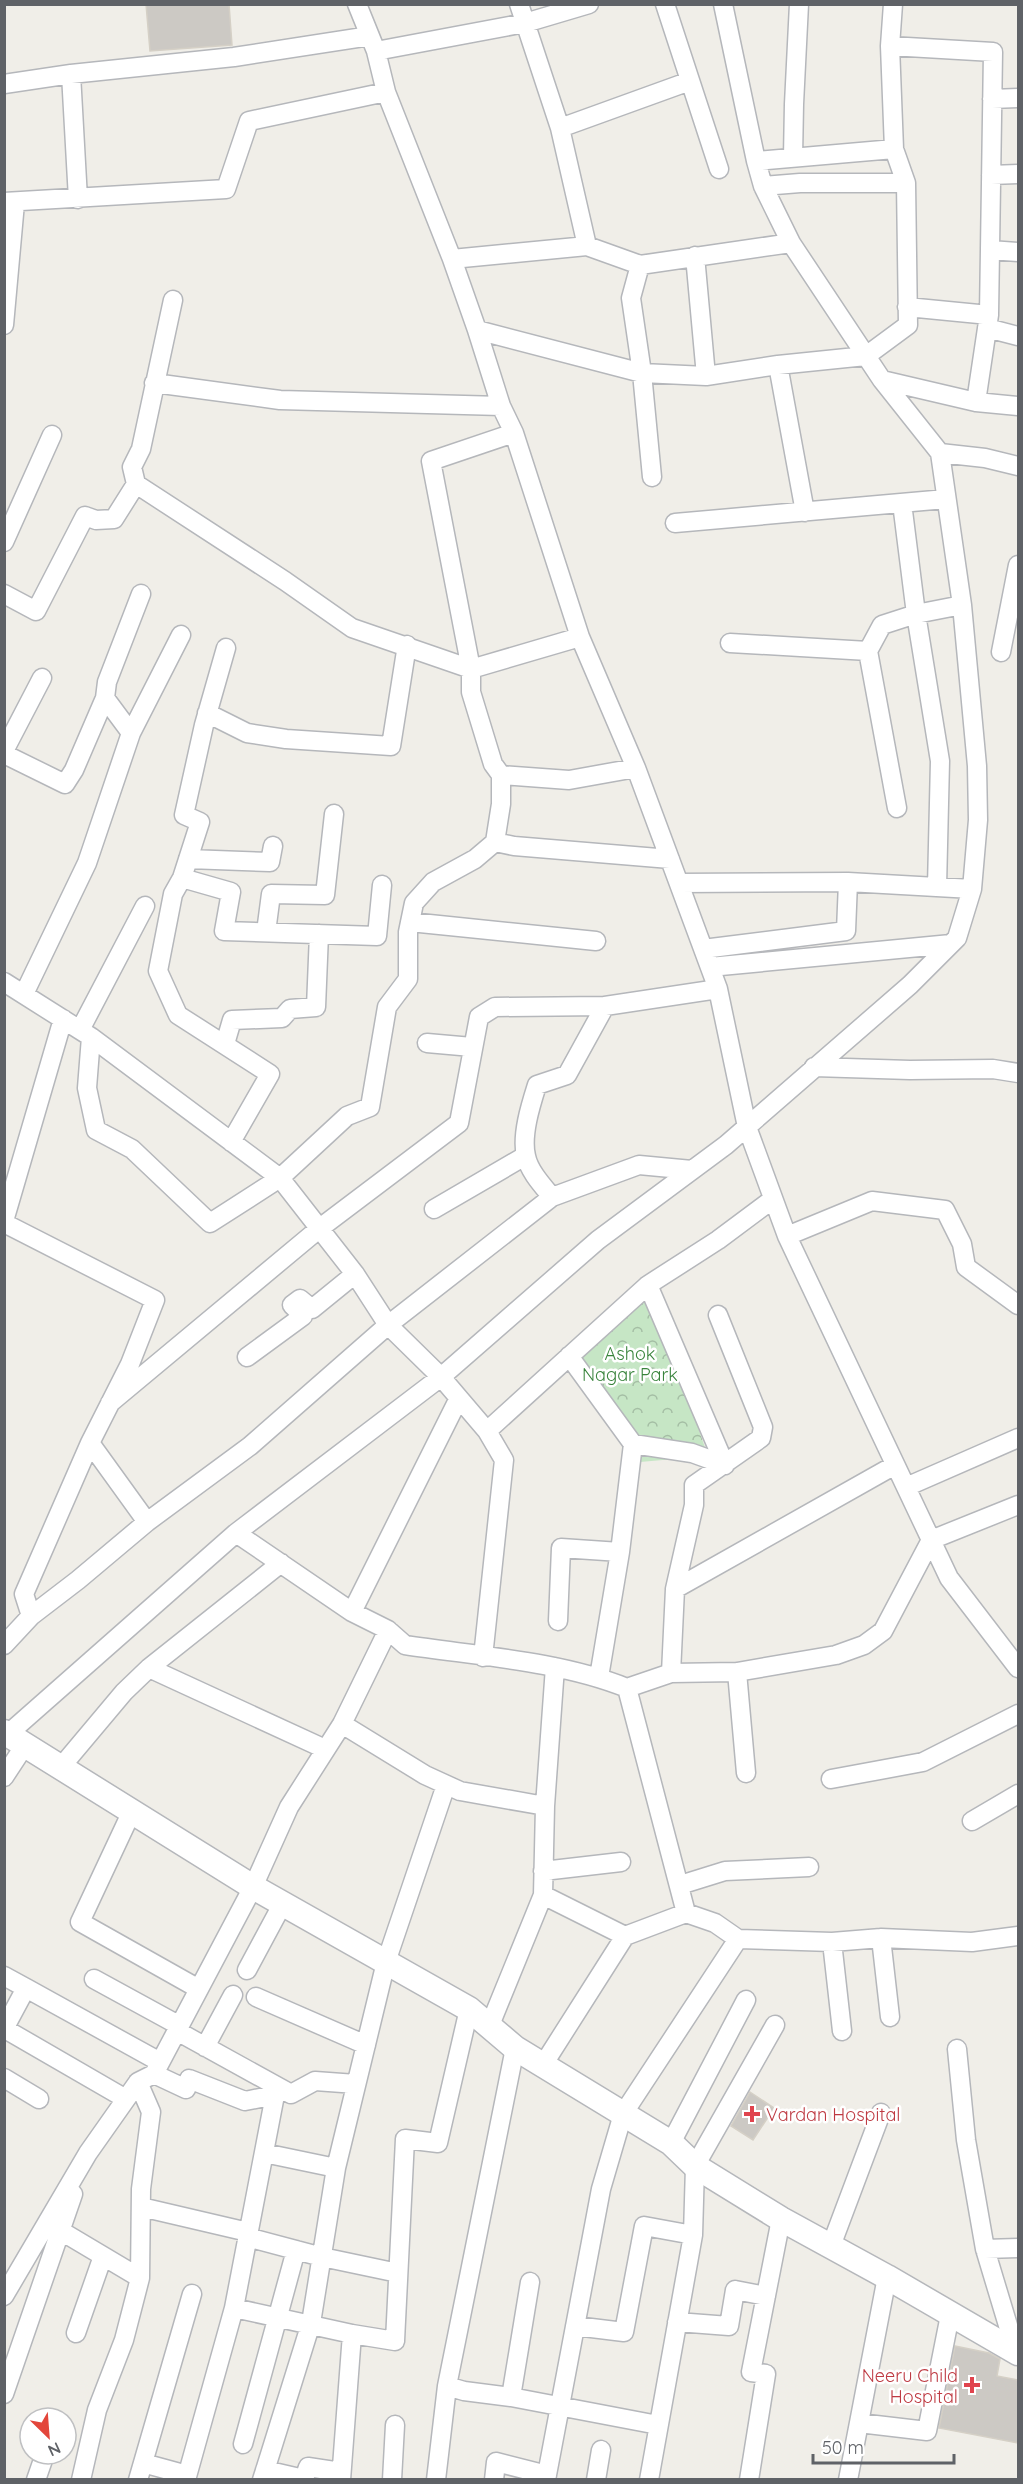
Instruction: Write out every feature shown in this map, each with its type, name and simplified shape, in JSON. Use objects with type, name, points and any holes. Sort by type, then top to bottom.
[{"type":"street","points":[[357,4],[373,44],[386,92],[452,259],[501,406],[514,433],[580,637],[636,768],[718,989],[747,1127],[786,1236],[949,1578],[1015,1655]]},
{"type":"street","points":[[519,4],[560,128],[587,246]]},
{"type":"street","points":[[4,84],[71,74],[373,44],[525,24],[589,4]]},
{"type":"street","points":[[665,4],[719,169]]},
{"type":"street","points":[[4,1777],[12,1737],[236,1533],[441,1377],[598,1240],[747,1127],[910,985],[957,938],[972,889],[978,820],[977,766],[962,605],[940,453],[882,380],[791,243],[763,186],[723,4]]},
{"type":"street","points":[[794,157],[799,4]]},
{"type":"street","points":[[477,330],[642,373],[706,376],[778,365],[866,356],[908,325],[906,183],[894,149],[890,46],[893,4]]},
{"type":"street","points":[[890,46],[993,51],[988,322],[976,402]]},
{"type":"street","points":[[71,74],[78,199]]},
{"type":"street","points":[[560,128],[690,81]]},
{"type":"street","points":[[4,325],[10,203],[226,189],[249,121],[386,92]]},
{"type":"street","points":[[992,99],[1018,98]]},
{"type":"street","points":[[756,161],[894,149]]},
{"type":"street","points":[[991,175],[1018,174]]},
{"type":"street","points":[[763,186],[800,183],[906,183]]},
{"type":"street","points":[[452,259],[587,246],[640,265],[791,243]]},
{"type":"street","points":[[990,250],[1018,252]]},
{"type":"street","points":[[695,256],[706,376]]},
{"type":"street","points":[[640,265],[631,298],[642,373],[652,477]]},
{"type":"street","points":[[173,300],[141,449],[132,467],[136,484],[285,581],[352,628],[407,645],[471,669],[580,637]]},
{"type":"street","points":[[908,307],[988,322],[1018,336]]},
{"type":"street","points":[[778,365],[805,512]]},
{"type":"street","points":[[882,380],[976,402],[1018,406]]},
{"type":"street","points":[[154,383],[280,400],[501,406]]},
{"type":"street","points":[[146,906],[86,1034],[87,1088],[96,1130],[132,1149],[210,1222],[280,1178],[347,1116],[370,1107],[387,1007],[408,979],[410,922],[414,903],[425,888],[475,859],[495,842],[501,804],[501,775],[493,764],[471,692],[471,669],[431,461],[514,433]]},
{"type":"street","points":[[4,542],[52,435]]},
{"type":"street","points":[[940,453],[985,458],[1018,466]]},
{"type":"street","points":[[4,594],[36,611],[84,516],[96,520],[114,519],[136,484]]},
{"type":"street","points":[[675,523],[946,499]]},
{"type":"street","points":[[902,503],[916,614],[940,761],[937,887]]},
{"type":"street","points":[[1001,652],[1018,565]]},
{"type":"street","points":[[42,678],[6,743],[65,784],[74,770],[105,698],[107,682],[141,594]]},
{"type":"street","points":[[897,808],[868,651],[882,625],[916,614],[962,605]]},
{"type":"street","points":[[24,994],[87,863],[131,733],[181,635]]},
{"type":"street","points":[[730,643],[868,651]]},
{"type":"street","points":[[207,712],[247,733],[286,739],[392,746],[407,645]]},
{"type":"street","points":[[226,648],[207,712],[184,815],[200,822],[182,878],[173,894],[158,971],[178,1015],[270,1074],[231,1142]]},
{"type":"street","points":[[105,698],[131,733]]},
{"type":"street","points":[[501,775],[569,780],[636,768]]},
{"type":"street","points":[[266,932],[270,894],[325,895],[334,814]]},
{"type":"street","points":[[495,842],[514,846],[670,859]]},
{"type":"street","points":[[188,859],[270,862],[273,846]]},
{"type":"street","points":[[182,878],[231,892],[224,931],[377,936],[382,885]]},
{"type":"street","points":[[679,883],[848,882],[972,889]]},
{"type":"street","points":[[703,949],[846,931],[848,882]]},
{"type":"street","points":[[410,922],[596,941]]},
{"type":"street","points":[[225,1044],[232,1020],[282,1018],[291,1009],[316,1007],[319,934]]},
{"type":"street","points":[[710,967],[951,944]]},
{"type":"street","points":[[5,986],[24,994],[86,1034],[280,1178],[355,1274],[388,1325],[441,1377],[458,1400],[487,1431],[504,1460],[483,1658]]},
{"type":"street","points":[[110,1403],[320,1228],[459,1123],[479,1017],[495,1007],[605,1006],[718,989]]},
{"type":"street","points":[[552,1197],[534,1174],[525,1156],[529,1110],[537,1084],[567,1074],[605,1006]]},
{"type":"street","points":[[31,1616],[24,1594],[90,1443],[130,1364],[154,1300],[4,1222],[63,1019]]},
{"type":"street","points":[[427,1043],[472,1047]]},
{"type":"street","points":[[814,1067],[910,1070],[993,1069],[1018,1073]]},
{"type":"street","points":[[434,1209],[525,1156]]},
{"type":"street","points":[[4,1645],[31,1616],[147,1522],[250,1446],[388,1325],[552,1197],[639,1165],[692,1170]]},
{"type":"street","points":[[487,1431],[648,1285],[718,1240],[773,1198]]},
{"type":"street","points":[[786,1236],[872,1201],[945,1210],[962,1244],[966,1267],[1018,1305]]},
{"type":"street","points":[[247,1357],[303,1316],[292,1305],[300,1299],[312,1309],[355,1274]]},
{"type":"street","points":[[648,1285],[725,1465]]},
{"type":"street","points":[[671,1673],[675,1589],[694,1505],[694,1485],[761,1438],[763,1427],[718,1315]]},
{"type":"street","points":[[569,1356],[633,1444],[620,1552],[599,1677]]},
{"type":"street","points":[[352,1612],[458,1400]]},
{"type":"street","points":[[906,1487],[1018,1438]]},
{"type":"street","points":[[90,1443],[147,1522]]},
{"type":"street","points":[[633,1444],[692,1453],[725,1465]]},
{"type":"street","points":[[675,1589],[895,1465]]},
{"type":"street","points":[[236,1533],[352,1612],[388,1630],[405,1646],[555,1667],[599,1677],[627,1688],[671,1673],[736,1672],[836,1655],[864,1645],[883,1631],[931,1540],[1018,1505]]},
{"type":"street","points":[[558,1620],[561,1548],[620,1552]]},
{"type":"street","points":[[61,1767],[101,1717],[149,1668],[281,1563]]},
{"type":"street","points":[[4,2296],[88,2153],[138,2082],[157,2068],[254,1887],[289,1807],[342,1724],[388,1630]]},
{"type":"street","points":[[490,2025],[543,1895],[545,1806],[555,1667]]},
{"type":"street","points":[[149,1668],[325,1749]]},
{"type":"street","points":[[736,1672],[746,1773]]},
{"type":"street","points":[[627,1688],[686,1913]]},
{"type":"street","points":[[831,1779],[923,1762],[1018,1714]]},
{"type":"street","points":[[342,1724],[425,1775],[460,1791],[545,1806]]},
{"type":"street","points":[[12,1737],[254,1887],[469,2009],[515,2048],[671,2143],[695,2166],[781,2219],[1017,2352]]},
{"type":"street","points":[[352,2334],[341,2476],[308,2467],[304,2479],[264,2475],[311,2323],[336,2168],[386,1962],[446,1785]]},
{"type":"street","points":[[972,1821],[1018,1794]]},
{"type":"street","points":[[132,1811],[80,1922],[199,1989]]},
{"type":"street","points":[[543,1871],[621,1862]]},
{"type":"street","points":[[680,1885],[725,1871],[809,1867]]},
{"type":"street","points":[[543,1895],[625,1936]]},
{"type":"street","points":[[247,1970],[283,1904]]},
{"type":"street","points":[[543,2065],[625,1936],[686,1913],[715,1923],[738,1939],[832,1942],[881,1938],[972,1942],[1018,1936]]},
{"type":"street","points":[[881,1938],[890,2017]]},
{"type":"street","points":[[494,2480],[496,2462],[547,2477],[601,2189],[622,2114],[738,1939]]},
{"type":"street","points":[[832,1942],[842,2031]]},
{"type":"street","points":[[4,1976],[157,2068],[186,2090],[189,2079],[245,2101],[275,2096],[234,2308],[187,2477],[140,2471],[192,2294]]},
{"type":"street","points":[[94,1979],[178,2028],[205,2047],[291,2094],[315,2081],[356,2085]]},
{"type":"street","points":[[26,1988],[5,2029],[126,2099]]},
{"type":"street","points":[[205,2047],[233,1995]]},
{"type":"street","points":[[256,1996],[366,2045]]},
{"type":"street","points":[[671,2143],[746,2000]]},
{"type":"street","points":[[234,2308],[395,2341],[405,2139],[438,2143],[469,2009]]},
{"type":"street","points":[[649,2480],[693,2235],[695,2166],[775,2025]]},
{"type":"street","points":[[436,2480],[447,2386],[515,2048]]},
{"type":"street","points":[[957,2049],[966,2140],[985,2249],[1017,2352]]},
{"type":"street","points":[[4,2078],[39,2099]]},
{"type":"street","points":[[81,2480],[97,2410],[124,2340],[140,2278],[141,2207],[151,2112],[138,2082]]},
{"type":"street","points":[[831,2246],[882,2113]]},
{"type":"street","points":[[4,2394],[88,2153]]},
{"type":"street","points":[[264,2153],[336,2168]]},
{"type":"street","points":[[141,2207],[322,2257],[398,2273]]},
{"type":"street","points":[[749,2480],[766,2374],[751,2372],[781,2219]]},
{"type":"street","points":[[575,2326],[624,2332],[644,2226],[693,2235]]},
{"type":"street","points":[[61,2231],[140,2278]]},
{"type":"street","points":[[985,2249],[1018,2248]]},
{"type":"street","points":[[243,2444],[296,2250]]},
{"type":"street","points":[[76,2333],[102,2256]]},
{"type":"street","points":[[848,2480],[887,2277]]},
{"type":"street","points":[[511,2397],[530,2282]]},
{"type":"street","points":[[677,2322],[729,2326],[735,2290],[766,2295]]},
{"type":"street","points":[[859,2423],[927,2431],[950,2315]]},
{"type":"street","points":[[447,2386],[658,2425]]},
{"type":"street","points":[[392,2480],[395,2426]]},
{"type":"street","points":[[596,2480],[601,2450]]},
{"type":"green space","name":"Ashok Nagar Park","points":[[646,1299],[688,1399],[708,1456],[640,1462],[635,1437],[577,1357]]},
{"type":"building","points":[[146,4],[229,4],[232,45],[150,51]]},
{"type":"building","points":[[750,2092],[774,2108],[753,2140],[731,2126]]},
{"type":"building","points":[[955,2346],[989,2353],[1000,2359],[997,2376],[1018,2380],[1018,2443],[939,2428]]},
{"type":"place","name":"Vardan Hospital","points":[[752,2114]]},
{"type":"place","name":"Neeru Child Hospital","points":[[972,2385]]}]
